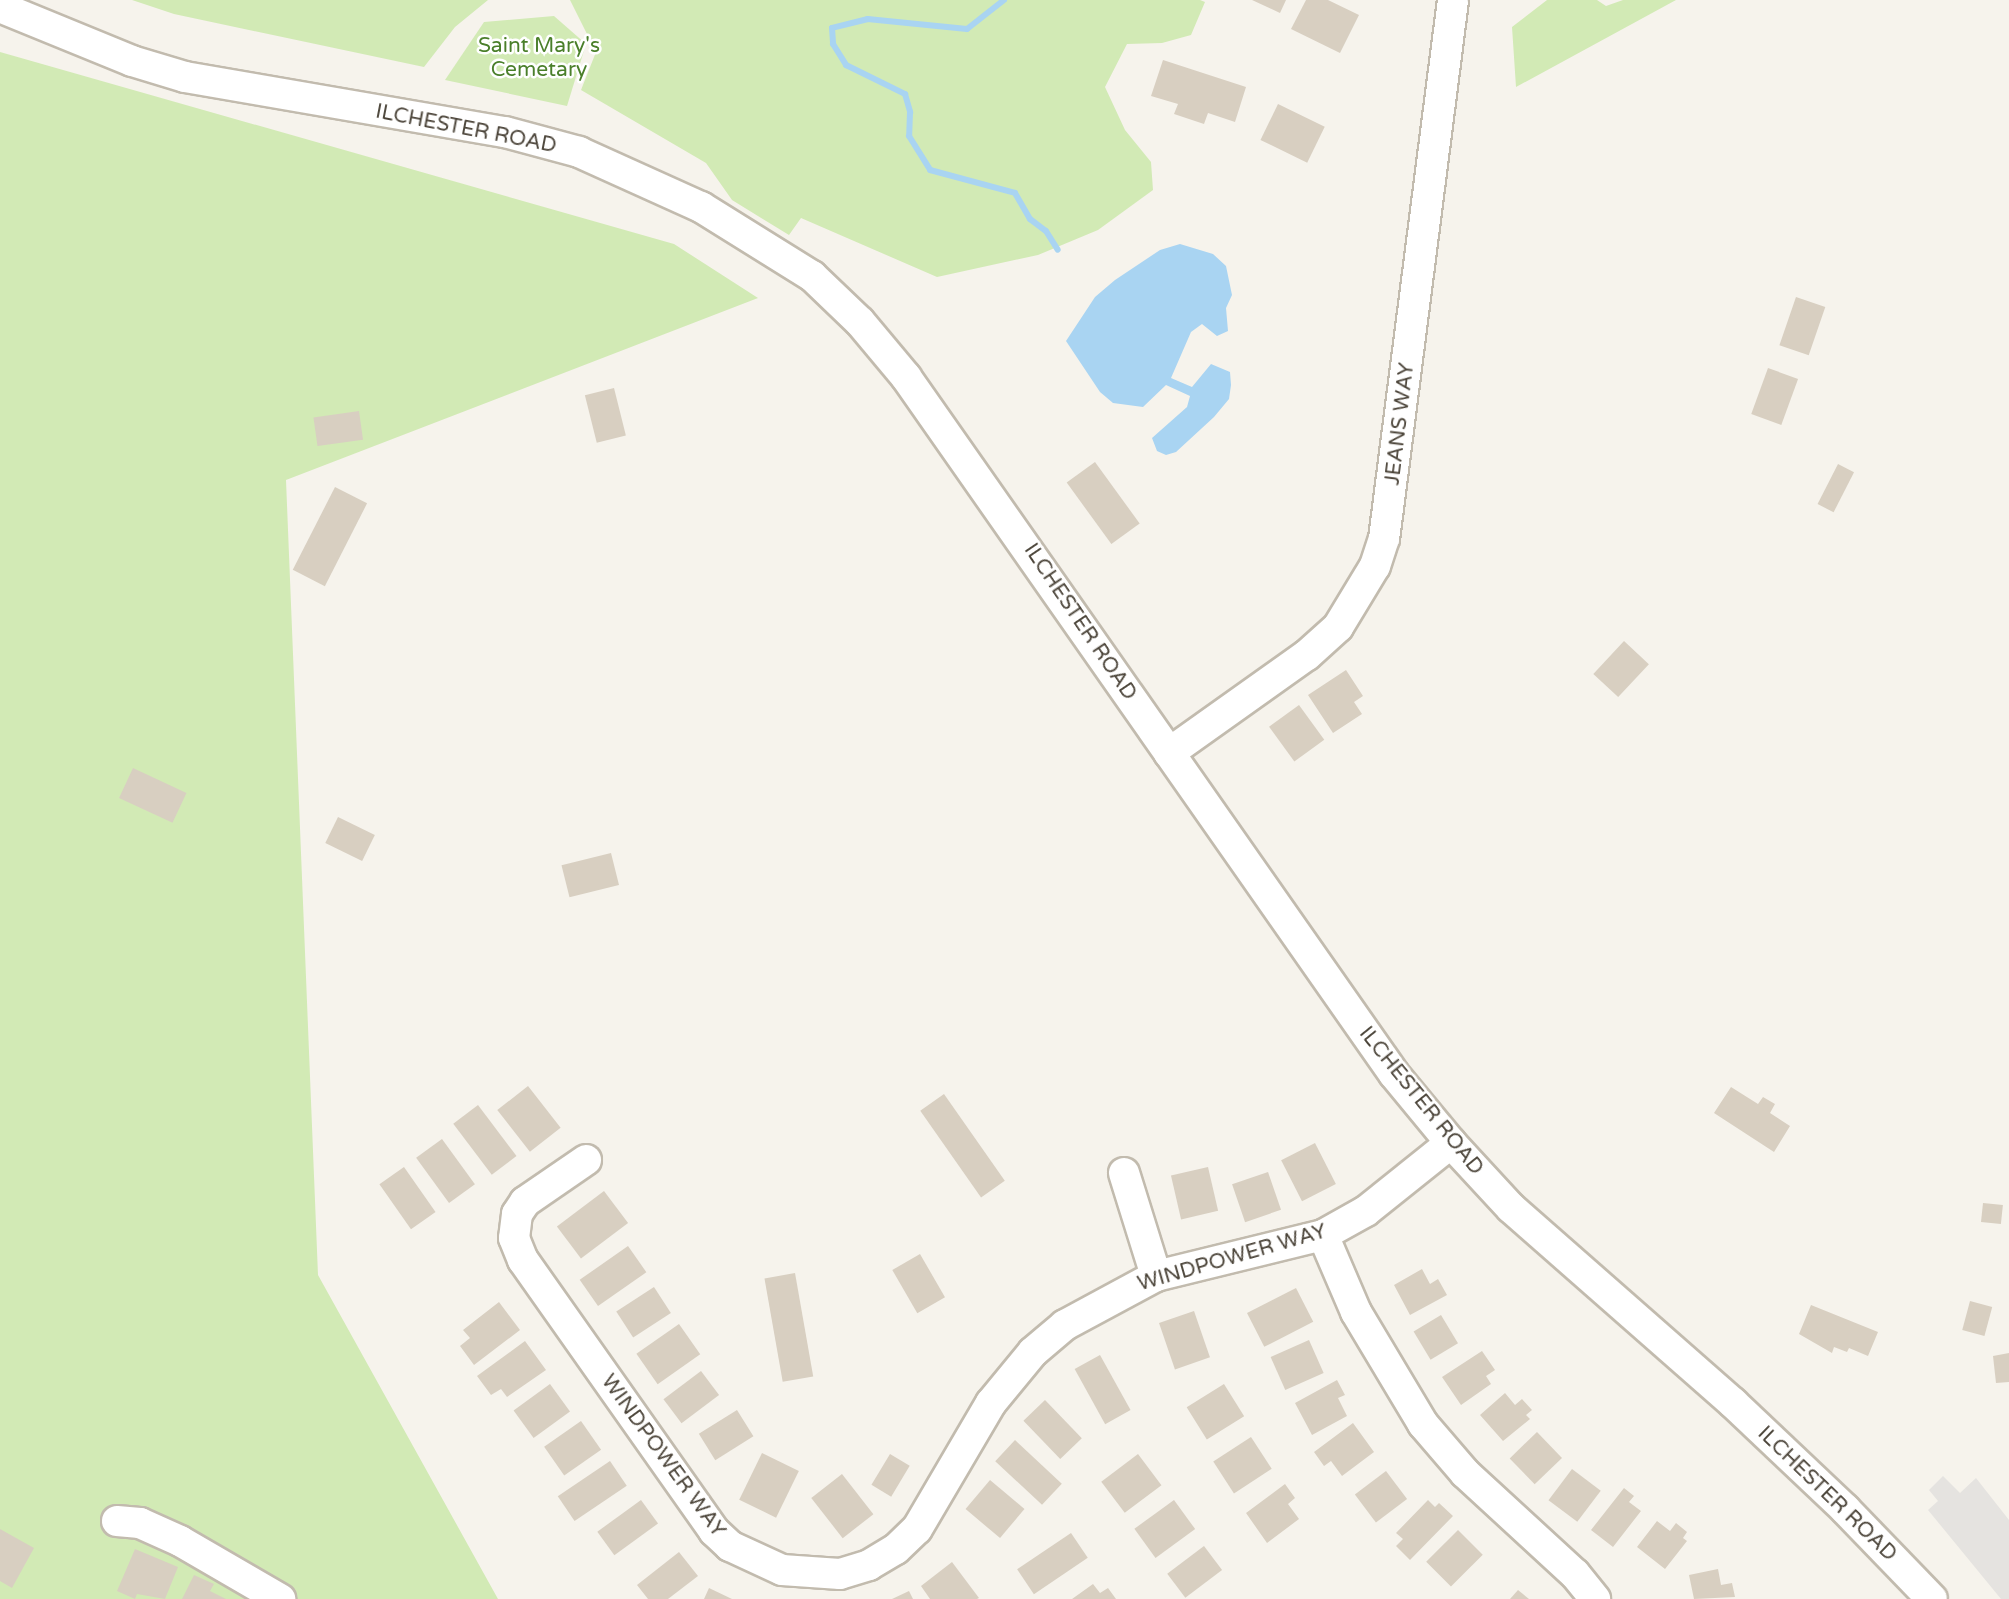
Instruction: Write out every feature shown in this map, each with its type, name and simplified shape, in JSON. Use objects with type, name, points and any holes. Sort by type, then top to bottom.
[{"type":"street","name":"JEANS WAY","points":[[1169,753],[1307,655],[1338,627],[1375,566],[1390,503],[1447,2]]},
{"type":"street","name":"ILCHESTER ROAD","points":[[0,7],[120,57],[184,77],[505,132],[579,152],[701,206],[762,241],[812,276],[860,321],[906,377],[1394,1074],[1451,1143],[1511,1208],[1733,1403],[1845,1508],[1932,1599]]},
{"type":"street","name":"WINDPOWER WAY","points":[[586,1160],[525,1202],[517,1214],[514,1238],[523,1260],[714,1531],[730,1546],[782,1570],[839,1574],[869,1565],[896,1549],[935,1501],[991,1403],[1032,1352],[1094,1306],[1156,1276],[1323,1235],[1366,1211],[1451,1143]]},
{"type":"street","points":[[1124,1173],[1156,1276]]},
{"type":"street","points":[[1323,1235],[1356,1312],[1423,1424],[1465,1473],[1575,1574],[1595,1599]]},
{"type":"street","points":[[117,1521],[140,1523],[180,1541],[281,1599]]},
{"type":"green space","points":[[132,0],[488,0],[455,27],[424,67],[174,14]]},
{"type":"green space","points":[[570,0],[1205,2],[1191,35],[1162,43],[1127,44],[1105,87],[1125,130],[1151,162],[1153,190],[1098,230],[1038,255],[937,277],[801,218],[789,235],[732,200],[706,163],[581,90],[596,52]]},
{"type":"green space","points":[[1547,0],[1597,0],[1606,6],[1623,0],[1676,0],[1516,87],[1512,27]]},
{"type":"green space","name":"Saint Mary's Cemetary","points":[[554,16],[586,44],[567,106],[445,80],[484,22]]},
{"type":"green space","points":[[0,52],[674,244],[758,298],[286,480],[318,1275],[498,1599],[0,1599]]},
{"type":"shaded area","points":[[1943,1476],[1960,1493],[1976,1478],[2009,1520],[2009,1599],[2001,1599],[1928,1510],[1938,1501],[1929,1490]]},
{"type":"water","points":[[1180,244],[1213,254],[1226,266],[1232,295],[1226,308],[1228,331],[1217,336],[1202,324],[1191,332],[1171,378],[1192,387],[1211,364],[1230,372],[1231,385],[1229,399],[1214,417],[1176,452],[1166,455],[1157,451],[1152,438],[1187,407],[1190,396],[1166,385],[1143,407],[1113,403],[1100,392],[1066,341],[1095,297],[1160,250]]},
{"type":"building","points":[[1252,0],[1286,0],[1280,13]]},
{"type":"building","points":[[1306,0],[1328,0],[1359,15],[1340,53],[1291,29]]},
{"type":"building","points":[[1163,60],[1246,87],[1235,122],[1208,113],[1204,124],[1174,114],[1178,104],[1151,96]]},
{"type":"building","points":[[1278,104],[1325,127],[1307,163],[1260,140]]},
{"type":"building","points":[[1796,297],[1825,307],[1809,355],[1779,345]]},
{"type":"building","points":[[1768,368],[1798,379],[1781,425],[1751,414]]},
{"type":"building","points":[[614,388],[626,436],[597,443],[585,395]]},
{"type":"building","points":[[359,411],[363,440],[317,446],[313,417]]},
{"type":"building","points":[[1095,462],[1140,523],[1111,544],[1067,483]]},
{"type":"building","points":[[1838,464],[1854,472],[1834,512],[1818,504]]},
{"type":"building","points":[[335,487],[367,503],[325,586],[293,570]]},
{"type":"building","points":[[1624,641],[1649,664],[1618,697],[1593,674]]},
{"type":"building","points":[[1346,670],[1363,696],[1354,702],[1362,714],[1333,733],[1308,695]]},
{"type":"building","points":[[1299,705],[1324,740],[1294,762],[1269,727]]},
{"type":"building","points":[[133,768],[186,793],[173,823],[119,798]]},
{"type":"building","points":[[338,817],[375,835],[362,861],[325,843]]},
{"type":"building","points":[[611,853],[619,885],[569,897],[562,865]]},
{"type":"building","points":[[528,1086],[561,1128],[530,1152],[497,1110]]},
{"type":"building","points":[[1731,1087],[1758,1104],[1763,1097],[1775,1104],[1770,1113],[1790,1126],[1774,1152],[1714,1113]]},
{"type":"building","points":[[944,1094],[1005,1181],[981,1197],[920,1111]]},
{"type":"building","points":[[478,1105],[517,1156],[492,1175],[453,1124]]},
{"type":"building","points":[[442,1139],[475,1184],[449,1203],[416,1158]]},
{"type":"building","points":[[1315,1143],[1336,1184],[1302,1201],[1281,1160]]},
{"type":"building","points":[[404,1167],[436,1212],[411,1229],[379,1184]]},
{"type":"building","points":[[1208,1167],[1218,1211],[1181,1219],[1171,1176]]},
{"type":"building","points":[[1268,1172],[1281,1210],[1245,1222],[1232,1184]]},
{"type":"building","points":[[604,1191],[628,1223],[581,1258],[557,1227]]},
{"type":"building","points":[[1983,1203],[2003,1205],[2001,1224],[1981,1222]]},
{"type":"building","points":[[628,1246],[646,1272],[598,1306],[580,1280]]},
{"type":"building","points":[[920,1254],[945,1297],[917,1313],[892,1270]]},
{"type":"building","points":[[1422,1269],[1430,1284],[1438,1279],[1447,1295],[1410,1315],[1394,1285]]},
{"type":"building","points":[[795,1273],[813,1376],[783,1382],[764,1278]]},
{"type":"building","points":[[654,1287],[671,1313],[633,1338],[616,1312]]},
{"type":"building","points":[[1296,1288],[1313,1322],[1264,1347],[1247,1313]]},
{"type":"building","points":[[1970,1301],[1992,1307],[1984,1336],[1962,1330]]},
{"type":"building","points":[[499,1302],[520,1330],[474,1365],[460,1346],[470,1338],[463,1330]]},
{"type":"building","points":[[1811,1305],[1878,1332],[1868,1356],[1849,1348],[1847,1352],[1834,1347],[1832,1353],[1799,1334]]},
{"type":"building","points":[[1194,1311],[1210,1357],[1175,1369],[1159,1323]]},
{"type":"building","points":[[1441,1315],[1458,1343],[1431,1360],[1414,1331]]},
{"type":"building","points":[[679,1324],[700,1354],[658,1384],[636,1354]]},
{"type":"building","points":[[1309,1340],[1324,1373],[1285,1390],[1271,1357]]},
{"type":"building","points":[[525,1341],[546,1370],[507,1397],[501,1389],[491,1395],[477,1376]]},
{"type":"building","points":[[1482,1351],[1495,1370],[1486,1376],[1491,1384],[1461,1405],[1442,1377]]},
{"type":"building","points":[[2009,1353],[2009,1382],[1996,1383],[1993,1356]]},
{"type":"building","points":[[1100,1355],[1131,1410],[1105,1424],[1075,1369]]},
{"type":"building","points":[[701,1371],[719,1395],[682,1423],[663,1399]]},
{"type":"building","points":[[1337,1380],[1345,1395],[1338,1398],[1347,1416],[1312,1435],[1295,1403]]},
{"type":"building","points":[[550,1384],[570,1412],[534,1438],[514,1410]]},
{"type":"building","points":[[1224,1384],[1244,1416],[1207,1440],[1187,1407]]},
{"type":"building","points":[[1505,1393],[1515,1405],[1522,1399],[1532,1410],[1526,1415],[1530,1419],[1503,1441],[1480,1415]]},
{"type":"building","points":[[1045,1400],[1082,1438],[1060,1459],[1023,1421]]},
{"type":"building","points":[[737,1410],[753,1436],[715,1460],[699,1434]]},
{"type":"building","points":[[581,1421],[601,1450],[564,1475],[544,1447]]},
{"type":"building","points":[[1353,1423],[1374,1452],[1342,1476],[1331,1461],[1324,1466],[1314,1452]]},
{"type":"building","points":[[1537,1432],[1562,1458],[1535,1484],[1510,1458]]},
{"type":"building","points":[[1251,1437],[1272,1469],[1234,1493],[1213,1462]]},
{"type":"building","points":[[1015,1440],[1062,1484],[1042,1505],[995,1461]]},
{"type":"building","points":[[762,1453],[799,1471],[776,1518],[739,1500]]},
{"type":"building","points":[[890,1454],[910,1466],[891,1497],[871,1485]]},
{"type":"building","points":[[1138,1454],[1161,1485],[1125,1513],[1101,1482]]},
{"type":"building","points":[[610,1461],[627,1486],[575,1521],[558,1496]]},
{"type":"building","points":[[1572,1469],[1601,1491],[1577,1522],[1549,1500]]},
{"type":"building","points":[[1386,1471],[1407,1499],[1376,1522],[1355,1494]]},
{"type":"building","points":[[842,1474],[873,1514],[843,1538],[811,1498]]},
{"type":"building","points":[[990,1480],[1024,1509],[1000,1538],[966,1509]]},
{"type":"building","points":[[1285,1484],[1295,1498],[1288,1504],[1299,1519],[1267,1543],[1246,1513]]},
{"type":"building","points":[[1624,1488],[1634,1496],[1629,1502],[1641,1511],[1613,1547],[1591,1530]]},
{"type":"building","points":[[641,1500],[658,1523],[614,1555],[597,1532]]},
{"type":"building","points":[[1174,1500],[1195,1529],[1156,1558],[1134,1529]]},
{"type":"building","points":[[1428,1500],[1435,1507],[1439,1503],[1453,1516],[1410,1560],[1396,1546],[1403,1539],[1396,1533]]},
{"type":"building","points":[[1657,1521],[1670,1531],[1676,1523],[1687,1532],[1683,1538],[1687,1541],[1665,1569],[1637,1547]]},
{"type":"building","points":[[0,1529],[34,1548],[12,1588],[0,1581]]},
{"type":"building","points":[[1458,1530],[1483,1555],[1451,1587],[1426,1562]]},
{"type":"building","points":[[1071,1533],[1088,1558],[1034,1594],[1017,1569]]},
{"type":"building","points":[[1204,1546],[1222,1570],[1185,1598],[1167,1574]]},
{"type":"building","points":[[135,1549],[178,1567],[165,1599],[137,1594],[135,1599],[117,1591]]},
{"type":"building","points":[[679,1552],[698,1576],[668,1599],[648,1599],[637,1585]]},
{"type":"building","points":[[952,1562],[979,1598],[930,1599],[921,1586]]},
{"type":"building","points":[[1718,1569],[1721,1585],[1732,1583],[1735,1597],[1694,1599],[1689,1575]]},
{"type":"building","points":[[194,1575],[214,1584],[210,1591],[226,1599],[182,1599]]},
{"type":"building","points":[[1093,1584],[1100,1593],[1108,1588],[1116,1599],[1072,1599]]},
{"type":"building","points":[[709,1588],[732,1599],[704,1599]]},
{"type":"building","points":[[1518,1590],[1529,1599],[1510,1599]]},
{"type":"building","points":[[909,1591],[913,1599],[892,1599]]},
{"type":"waterway","points":[[1004,0],[967,29],[868,19],[832,28],[833,44],[846,65],[905,94],[910,112],[909,136],[930,170],[1015,193],[1030,219],[1046,231],[1058,250]]}]
